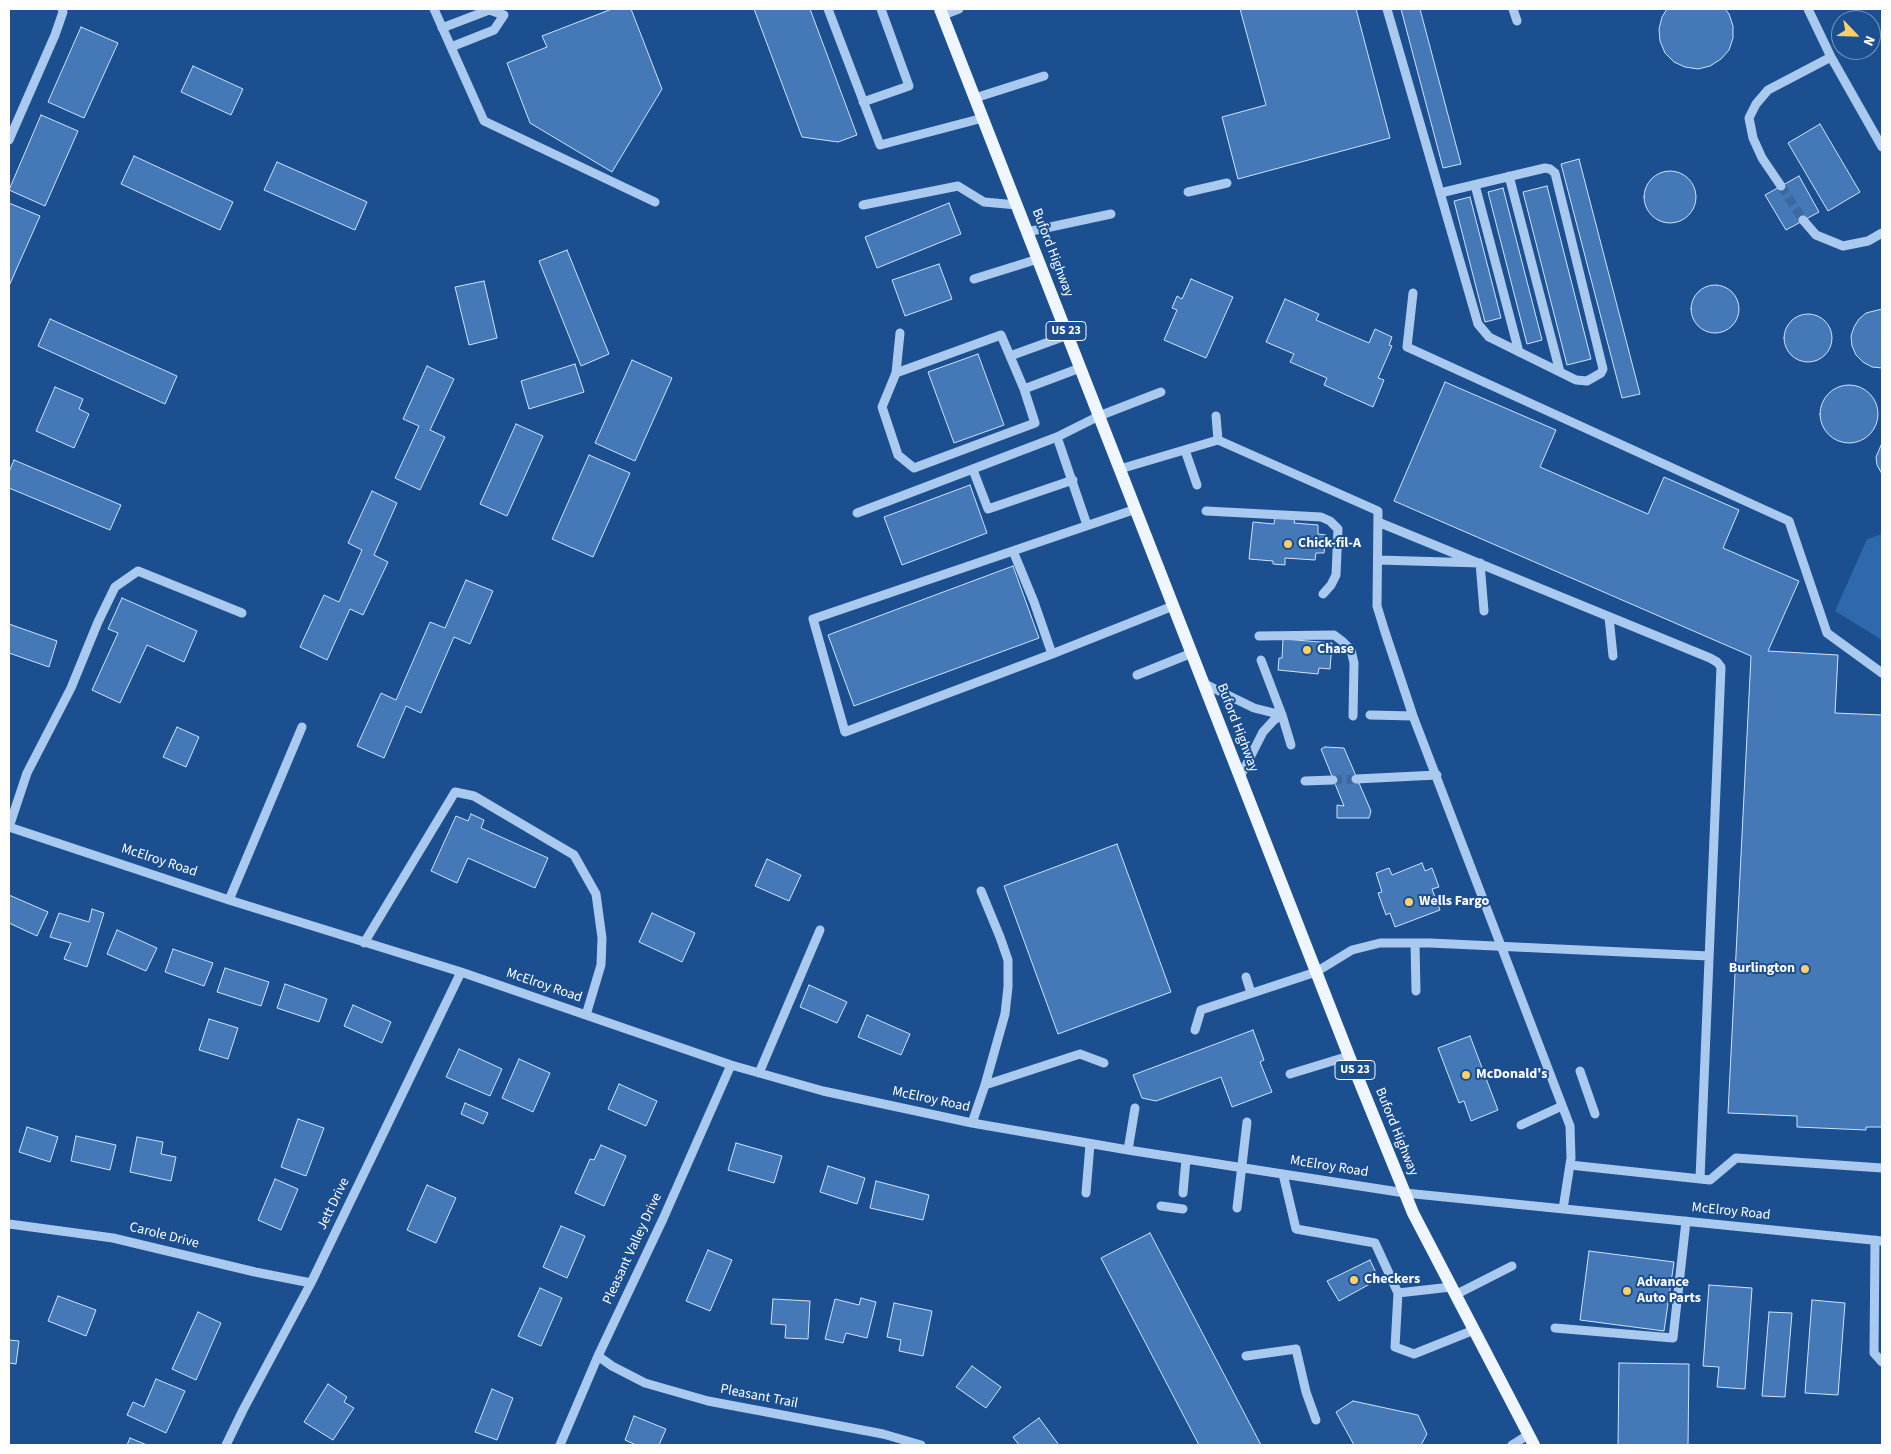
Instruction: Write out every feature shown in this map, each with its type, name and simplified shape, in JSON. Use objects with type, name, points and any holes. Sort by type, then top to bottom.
[{"type":"main road","name":"Buford Highway","points":[[942,12],[1348,1056],[1413,1213],[1531,1440]]},
{"type":"street","points":[[9,140],[55,35],[63,12],[62,9]]},
{"type":"street","points":[[434,9],[484,121],[655,202]]},
{"type":"street","points":[[828,9],[880,145],[983,118]]},
{"type":"street","points":[[863,102],[909,86],[881,9]]},
{"type":"street","points":[[942,12],[959,9]]},
{"type":"street","points":[[1387,9],[1440,193],[1478,324],[1489,336],[1576,380],[1587,381],[1601,373],[1603,369],[1555,173],[1545,168],[1440,193]]},
{"type":"street","points":[[1513,9],[1517,21]]},
{"type":"street","points":[[1782,186],[1762,158],[1753,138],[1749,118],[1756,104],[1768,90],[1831,56],[1808,9]]},
{"type":"street","points":[[442,28],[489,10],[504,15],[494,30],[451,47]]},
{"type":"street","points":[[1833,60],[1882,147]]},
{"type":"street","points":[[975,98],[1044,76]]},
{"type":"street","points":[[1509,176],[1560,372]]},
{"type":"street","points":[[1188,192],[1226,183]]},
{"type":"street","points":[[1475,184],[1519,352]]},
{"type":"street","points":[[863,206],[958,186],[984,202],[1017,205]]},
{"type":"street","points":[[1027,232],[1111,214]]},
{"type":"street","points":[[1803,220],[1816,235],[1843,246],[1868,240],[1882,233]]},
{"type":"street","points":[[974,279],[1038,259]]},
{"type":"street","points":[[1413,293],[1407,347],[1789,521],[1827,633],[1882,674]]},
{"type":"street","points":[[896,373],[1002,336],[1024,389],[1035,423],[914,468],[898,455],[882,408],[896,373],[900,333]]},
{"type":"street","points":[[1010,356],[1068,335]]},
{"type":"street","points":[[1024,389],[1080,368]]},
{"type":"street","points":[[857,513],[1057,437],[1099,416],[1161,392]]},
{"type":"street","points":[[1216,416],[1218,440]]},
{"type":"street","points":[[1057,437],[1088,525]]},
{"type":"street","points":[[1120,469],[1218,440],[1378,511],[1377,606],[1413,716],[1570,1126],[1570,1165],[1563,1209]]},
{"type":"street","points":[[1185,450],[1196,485]]},
{"type":"street","points":[[973,470],[988,509],[1073,480]]},
{"type":"street","points":[[1136,509],[813,619],[845,732],[1173,606]]},
{"type":"street","points":[[1206,511],[1320,517],[1330,521],[1338,529],[1336,575],[1331,585],[1323,594]]},
{"type":"street","points":[[1378,522],[1710,658],[1721,667],[1700,1179]]},
{"type":"street","points":[[1013,550],[1052,654]]},
{"type":"street","points":[[1378,560],[1480,563]]},
{"type":"street","points":[[1480,563],[1484,611]]},
{"type":"street","points":[[9,827],[27,773],[72,688],[98,622],[115,587],[138,571],[242,614]]},
{"type":"street","points":[[1609,617],[1613,656]]},
{"type":"street","points":[[1259,636],[1334,635],[1342,641],[1351,650],[1354,663],[1353,716]]},
{"type":"street","points":[[1137,675],[1192,653]]},
{"type":"street","points":[[1261,660],[1291,745]]},
{"type":"street","points":[[1203,683],[1254,708],[1282,715]]},
{"type":"street","points":[[1240,777],[1263,732],[1274,720],[1282,715]]},
{"type":"street","points":[[1370,715],[1413,716]]},
{"type":"street","points":[[229,900],[302,727]]},
{"type":"street","points":[[1356,779],[1437,775]]},
{"type":"street","points":[[1305,781],[1333,780]]},
{"type":"street","points":[[364,943],[455,792],[474,796],[574,855],[596,894],[602,938],[601,965],[586,1015]]},
{"type":"street","name":"McElroy Road","points":[[9,827],[229,900],[461,972],[731,1065],[824,1091],[972,1123],[1090,1144],[1405,1193],[1879,1240]]},
{"type":"street","points":[[972,1123],[1005,1014],[1008,987],[1008,960],[980,892]]},
{"type":"street","points":[[759,1073],[820,930]]},
{"type":"street","points":[[1195,1030],[1201,1010],[1316,972],[1352,950],[1380,943],[1709,956]]},
{"type":"street","points":[[1416,943],[1416,991]]},
{"type":"street","name":"Jett Drive","points":[[226,1445],[310,1283],[461,972]]},
{"type":"street","points":[[1246,977],[1251,993]]},
{"type":"street","points":[[985,1085],[1080,1054],[1104,1063]]},
{"type":"street","points":[[1290,1074],[1348,1056]]},
{"type":"street","name":"Pleasant Valley Drive","points":[[560,1445],[598,1356],[663,1219],[731,1065]]},
{"type":"street","points":[[1580,1071],[1595,1114]]},
{"type":"street","points":[[1521,1125],[1562,1106]]},
{"type":"street","points":[[1128,1150],[1136,1108]]},
{"type":"street","points":[[1236,1208],[1247,1122]]},
{"type":"street","points":[[1086,1193],[1090,1144]]},
{"type":"street","points":[[1570,1165],[1710,1180],[1736,1158],[1882,1168]]},
{"type":"street","points":[[1183,1193],[1186,1159]]},
{"type":"street","points":[[1283,1174],[1296,1229],[1375,1243],[1398,1293],[1395,1346],[1414,1354],[1474,1330]]},
{"type":"street","points":[[1161,1206],[1183,1209]]},
{"type":"street","points":[[1555,1328],[1674,1338],[1686,1221]]},
{"type":"street","name":"Carole Drive","points":[[9,1224],[113,1238],[255,1272],[310,1283]]},
{"type":"street","points":[[1879,1240],[1874,1353],[1882,1362]]},
{"type":"street","points":[[1398,1293],[1453,1291],[1512,1266]]},
{"type":"street","points":[[1246,1356],[1296,1349],[1306,1392],[1316,1420]]},
{"type":"street","name":"Pleasant Trail","points":[[598,1356],[612,1366],[645,1383],[708,1401],[883,1434],[921,1445]]},
{"type":"street","points":[[1512,1445],[1531,1440]]},
{"type":"shaded area","points":[[1882,534],[1882,640],[1835,611],[1867,539]]},
{"type":"building","points":[[612,9],[631,9],[662,89],[612,172],[530,123],[507,63],[547,47],[542,36]]},
{"type":"building","points":[[754,9],[810,9],[857,135],[838,142],[802,137]]},
{"type":"building","points":[[1240,9],[1356,9],[1390,138],[1238,179],[1222,117],[1266,105]]},
{"type":"building","points":[[1401,9],[1420,9],[1461,164],[1443,168]]},
{"type":"building","points":[[1667,9],[1725,9],[1733,26],[1733,38],[1729,50],[1721,59],[1710,66],[1698,69],[1685,67],[1674,62],[1665,53],[1660,41],[1659,29],[1662,17]]},
{"type":"building","points":[[81,27],[118,43],[84,118],[48,102]]},
{"type":"building","points":[[193,66],[243,89],[231,115],[181,92]]},
{"type":"building","points":[[41,115],[78,131],[45,206],[9,190]]},
{"type":"building","points":[[1820,124],[1860,192],[1828,211],[1788,143]]},
{"type":"building","points":[[134,156],[233,202],[220,230],[121,184]]},
{"type":"building","points":[[1579,159],[1640,394],[1622,398],[1561,164]]},
{"type":"building","points":[[277,162],[367,202],[355,230],[264,190]]},
{"type":"building","points":[[1665,171],[1675,171],[1689,178],[1696,192],[1696,202],[1689,216],[1675,223],[1665,223],[1655,219],[1648,212],[1644,202],[1644,192],[1648,182],[1655,175]]},
{"type":"building","points":[[1799,176],[1819,212],[1786,230],[1765,195]]},
{"type":"building","points":[[1547,186],[1591,359],[1567,365],[1523,192]]},
{"type":"building","points":[[1503,188],[1542,340],[1527,344],[1488,192]]},
{"type":"building","points":[[1470,197],[1501,318],[1485,322],[1454,201]]},
{"type":"building","points":[[9,203],[40,216],[9,286]]},
{"type":"building","points":[[949,203],[961,234],[877,268],[865,237]]},
{"type":"building","points":[[567,250],[609,354],[581,366],[539,261]]},
{"type":"building","points":[[939,264],[952,299],[905,316],[892,280]]},
{"type":"building","points":[[1191,279],[1233,297],[1206,358],[1164,340],[1177,310],[1172,308],[1177,296],[1182,299]]},
{"type":"building","points":[[484,281],[497,338],[469,345],[455,287]]},
{"type":"building","points":[[1715,285],[1724,287],[1732,292],[1737,300],[1739,309],[1737,318],[1732,326],[1724,331],[1715,333],[1706,331],[1698,326],[1693,318],[1691,309],[1693,300],[1698,292],[1706,287]]},
{"type":"building","points":[[1285,299],[1319,314],[1316,320],[1369,343],[1375,329],[1392,337],[1389,345],[1392,346],[1378,378],[1384,380],[1373,407],[1324,385],[1327,378],[1290,362],[1294,354],[1266,342]]},
{"type":"building","points":[[1882,309],[1882,368],[1872,367],[1856,355],[1852,346],[1851,336],[1859,319],[1866,313]]},
{"type":"building","points":[[1808,314],[1817,316],[1825,321],[1830,329],[1832,338],[1830,347],[1825,355],[1817,360],[1808,362],[1799,360],[1791,355],[1786,347],[1784,338],[1786,329],[1791,321],[1799,316]]},
{"type":"building","points":[[50,319],[177,376],[165,404],[38,346]]},
{"type":"building","points":[[978,354],[1004,425],[954,443],[928,372]]},
{"type":"building","points":[[632,360],[672,378],[635,461],[595,443]]},
{"type":"building","points":[[575,364],[584,392],[529,409],[521,381]]},
{"type":"building","points":[[427,366],[454,379],[430,430],[445,437],[420,490],[395,478],[419,426],[403,419]]},
{"type":"building","points":[[1445,382],[1556,430],[1540,467],[1648,514],[1664,477],[1739,510],[1723,548],[1799,581],[1768,651],[1838,655],[1835,713],[1882,715],[1882,1127],[1866,1127],[1866,1130],[1797,1127],[1797,1116],[1728,1113],[1751,656],[1394,501]]},
{"type":"building","points":[[1849,385],[1860,387],[1870,393],[1876,403],[1878,414],[1876,425],[1870,435],[1860,441],[1849,443],[1838,441],[1828,435],[1822,425],[1820,414],[1822,403],[1828,393],[1838,387]]},
{"type":"building","points":[[55,387],[83,399],[79,409],[89,414],[74,448],[36,431]]},
{"type":"building","points":[[516,424],[543,436],[507,516],[480,504]]},
{"type":"building","points":[[1882,443],[1882,474],[1877,465],[1876,457]]},
{"type":"building","points":[[589,455],[630,473],[593,557],[552,539]]},
{"type":"building","points":[[14,460],[121,505],[110,530],[9,488],[9,472]]},
{"type":"building","points":[[970,485],[987,533],[902,565],[884,517]]},
{"type":"building","points":[[372,491],[397,503],[374,555],[388,562],[363,615],[350,609],[327,660],[300,647],[324,595],[339,602],[362,550],[348,543]]},
{"type":"building","name":"Chick-fil-A","points":[[1275,516],[1295,518],[1294,523],[1318,525],[1318,534],[1326,535],[1324,553],[1316,553],[1315,560],[1285,558],[1285,565],[1273,564],[1273,561],[1249,559],[1253,522],[1274,524]]},
{"type":"building","points":[[1013,566],[1039,638],[854,706],[828,635]]},
{"type":"building","points":[[466,580],[493,591],[470,644],[454,637],[421,713],[406,706],[384,758],[357,746],[381,693],[396,700],[430,622],[445,628]]},
{"type":"building","points":[[122,598],[197,631],[184,662],[147,645],[120,703],[92,690],[118,633],[108,629]]},
{"type":"building","points":[[9,624],[57,641],[49,667],[9,653]]},
{"type":"building","name":"Chase","points":[[1283,639],[1332,643],[1330,669],[1319,668],[1318,674],[1278,670],[1279,658],[1282,658]]},
{"type":"building","points":[[177,727],[199,737],[186,767],[163,757]]},
{"type":"building","points":[[1325,747],[1344,748],[1371,811],[1369,818],[1337,818],[1337,805],[1344,806],[1321,749]]},
{"type":"building","points":[[471,814],[484,820],[481,828],[548,858],[535,888],[468,858],[457,883],[431,871],[456,816],[468,821]]},
{"type":"building","points":[[1117,844],[1171,992],[1058,1034],[1004,886]]},
{"type":"building","points":[[767,859],[801,875],[789,901],[755,886]]},
{"type":"building","name":"Wells Fargo","points":[[1422,863],[1425,871],[1432,868],[1439,887],[1432,889],[1440,910],[1395,927],[1390,913],[1386,915],[1378,893],[1382,892],[1376,873],[1389,868],[1392,875]]},
{"type":"building","points":[[9,895],[48,912],[37,936],[9,923]]},
{"type":"building","points":[[92,909],[104,913],[87,967],[64,959],[71,943],[50,937],[59,913],[89,922]]},
{"type":"building","points":[[652,913],[695,933],[682,962],[639,942]]},
{"type":"building","points":[[117,930],[157,948],[146,971],[107,954]]},
{"type":"building","points":[[173,949],[213,963],[204,986],[165,972]]},
{"type":"building","points":[[225,968],[269,982],[261,1006],[217,992]]},
{"type":"building","points":[[285,984],[327,999],[319,1022],[277,1008]]},
{"type":"building","points":[[809,985],[847,1002],[837,1023],[800,1007]]},
{"type":"building","points":[[353,1005],[391,1022],[382,1043],[344,1026]]},
{"type":"building","points":[[867,1015],[910,1034],[901,1055],[858,1037]]},
{"type":"building","points":[[209,1019],[238,1028],[228,1059],[199,1050]]},
{"type":"building","points":[[1253,1030],[1264,1060],[1260,1062],[1272,1092],[1232,1107],[1221,1077],[1156,1101],[1142,1098],[1133,1075]]},
{"type":"building","name":"McDonald's","points":[[1470,1036],[1498,1110],[1471,1121],[1464,1101],[1459,1103],[1438,1048]]},
{"type":"building","points":[[459,1049],[502,1069],[490,1096],[446,1077]]},
{"type":"building","points":[[519,1059],[550,1073],[533,1112],[502,1098]]},
{"type":"building","points":[[619,1084],[657,1101],[646,1126],[608,1109]]},
{"type":"building","points":[[465,1103],[488,1113],[483,1124],[461,1114]]},
{"type":"building","points":[[298,1119],[324,1128],[306,1176],[281,1167]]},
{"type":"building","points":[[27,1127],[58,1137],[50,1162],[19,1152]]},
{"type":"building","points":[[76,1136],[116,1145],[110,1170],[71,1161]]},
{"type":"building","points":[[137,1137],[163,1142],[161,1154],[176,1157],[171,1181],[130,1172]]},
{"type":"building","points":[[736,1143],[782,1156],[774,1183],[728,1170]]},
{"type":"building","points":[[601,1145],[626,1156],[604,1206],[575,1193],[590,1159],[594,1160]]},
{"type":"building","points":[[828,1166],[865,1178],[857,1204],[820,1192]]},
{"type":"building","points":[[275,1179],[298,1189],[281,1230],[258,1220]]},
{"type":"building","points":[[876,1181],[929,1195],[923,1220],[870,1208]]},
{"type":"building","points":[[427,1185],[456,1198],[436,1243],[407,1230]]},
{"type":"building","points":[[561,1226],[585,1236],[567,1278],[543,1267]]},
{"type":"building","points":[[1150,1233],[1261,1445],[1199,1445],[1101,1258]]},
{"type":"building","points":[[708,1250],[732,1260],[710,1311],[686,1301]]},
{"type":"building","name":"Advance Auto Parts","points":[[1589,1251],[1674,1262],[1664,1331],[1580,1320]]},
{"type":"building","name":"Checkers","points":[[1370,1260],[1379,1279],[1339,1301],[1327,1281]]},
{"type":"building","points":[[1709,1285],[1752,1288],[1745,1389],[1717,1387],[1719,1367],[1703,1366]]},
{"type":"building","points":[[540,1288],[562,1298],[541,1346],[518,1336]]},
{"type":"building","points":[[58,1296],[96,1310],[86,1336],[48,1321]]},
{"type":"building","points":[[861,1298],[876,1302],[867,1338],[846,1333],[843,1343],[825,1339],[835,1299],[859,1305]]},
{"type":"building","points":[[773,1299],[810,1301],[808,1339],[785,1338],[786,1325],[771,1324]]},
{"type":"building","points":[[1812,1300],[1845,1303],[1838,1395],[1805,1393]]},
{"type":"building","points":[[894,1303],[932,1311],[923,1356],[899,1351],[901,1340],[887,1337]]},
{"type":"building","points":[[198,1312],[221,1323],[196,1380],[172,1369]]},
{"type":"building","points":[[1769,1312],[1792,1313],[1785,1397],[1762,1396]]},
{"type":"building","points":[[9,1340],[19,1341],[16,1364],[9,1363]]},
{"type":"building","points":[[1619,1363],[1689,1364],[1688,1445],[1618,1445]]},
{"type":"building","points":[[972,1366],[1001,1387],[986,1408],[956,1387]]},
{"type":"building","points":[[156,1379],[185,1391],[166,1433],[127,1415],[133,1402],[144,1407]]},
{"type":"building","points":[[328,1384],[347,1397],[344,1402],[354,1408],[333,1440],[304,1422]]},
{"type":"building","points":[[492,1389],[513,1398],[497,1440],[475,1432]]},
{"type":"building","points":[[1353,1401],[1418,1415],[1427,1434],[1421,1445],[1354,1445],[1336,1412]]},
{"type":"building","points":[[634,1416],[666,1429],[659,1445],[636,1445],[625,1440]]},
{"type":"building","points":[[1039,1418],[1059,1445],[1019,1445],[1013,1437]]},
{"type":"building","points":[[130,1438],[147,1445],[127,1445]]},
{"type":"tunnel","points":[[1781,186],[1803,220]]},
{"type":"tunnel","points":[[1333,780],[1356,779]]},
{"type":"place","name":"Chick-fil-A","points":[[1288,544]]},
{"type":"place","name":"Chase","points":[[1307,650]]},
{"type":"place","name":"Wells Fargo","points":[[1409,902]]},
{"type":"place","name":"Burlington","points":[[1805,969]]},
{"type":"place","name":"McDonald's","points":[[1466,1075]]},
{"type":"place","name":"Checkers","points":[[1354,1280]]},
{"type":"place","name":"Advance Auto Parts","points":[[1627,1291]]}]
